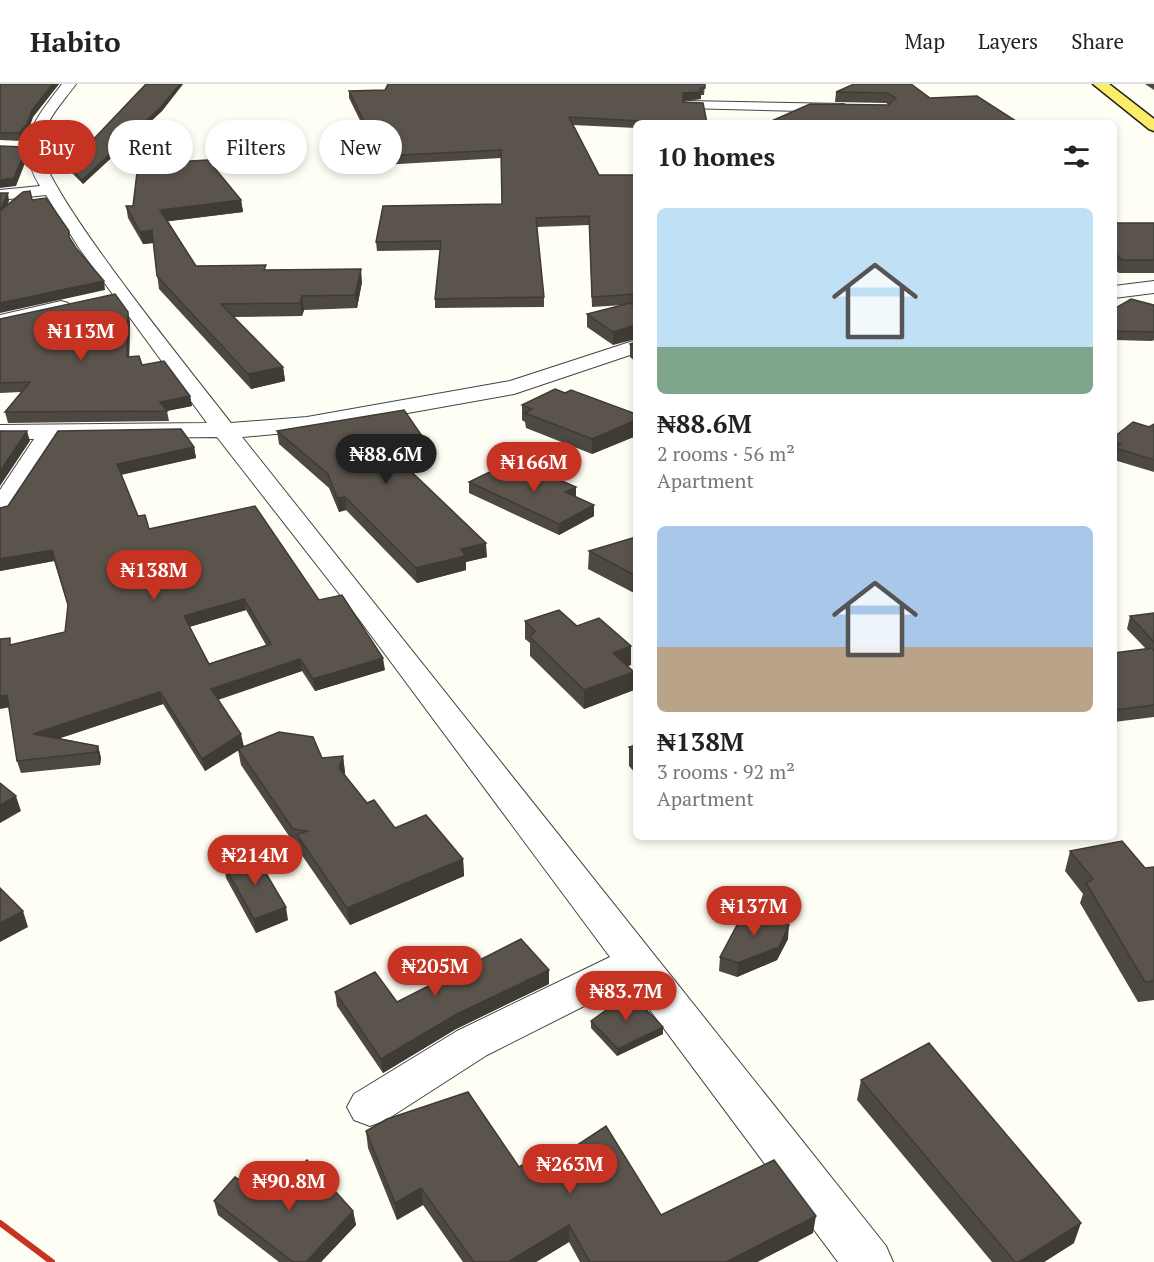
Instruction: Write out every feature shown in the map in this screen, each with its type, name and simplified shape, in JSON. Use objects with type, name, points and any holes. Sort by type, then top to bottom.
[{"type":"main road","points":[[1100,84],[1154,126]]},
{"type":"main road","points":[[1120,84],[1154,110]]},
{"type":"street","points":[[69,84],[41,122],[28,148],[110,298],[224,430],[369,613],[868,1262]]},
{"type":"street","points":[[689,106],[863,108]]},
{"type":"street","points":[[0,195],[51,190]]},
{"type":"street","points":[[1117,292],[1154,287]]},
{"type":"street","points":[[0,321],[77,304]]},
{"type":"street","points":[[0,432],[224,430],[307,424],[493,392],[542,379],[633,347]]},
{"type":"street","points":[[0,510],[51,432]]},
{"type":"street","points":[[370,1107],[472,1042],[637,962]]},
{"type":"building","points":[[0,84],[53,84],[32,110],[28,120],[18,120],[18,133],[0,133]]},
{"type":"building","points":[[146,84],[180,84],[147,120],[112,120]]},
{"type":"building","points":[[388,84],[705,84],[705,88],[700,88],[701,92],[683,93],[683,102],[703,103],[706,120],[633,121],[569,117],[599,175],[633,175],[633,294],[592,297],[589,216],[536,218],[544,297],[435,299],[441,241],[376,242],[383,206],[502,204],[501,150],[402,155],[402,120],[363,120],[349,91],[385,90]]},
{"type":"building","points":[[854,84],[911,84],[930,98],[977,96],[1014,120],[774,120],[810,104],[888,105],[896,98],[887,93],[836,92]]},
{"type":"building","points":[[108,124],[108,156],[96,167],[96,137]]},
{"type":"building","points":[[0,146],[18,147],[18,168],[14,178],[0,180]]},
{"type":"building","points":[[205,160],[205,174],[220,174],[241,200],[160,210],[196,266],[266,265],[264,270],[361,269],[355,295],[302,296],[300,303],[221,304],[283,367],[248,374],[157,276],[152,230],[140,232],[126,206],[133,206],[137,174],[193,174],[193,161]]},
{"type":"building","points":[[76,174],[88,174],[82,180]]},
{"type":"building","points":[[30,191],[32,200],[46,198],[69,231],[69,237],[76,248],[104,281],[0,303],[0,211],[23,192]]},
{"type":"building","points":[[0,193],[8,193],[0,211]]},
{"type":"building","points":[[1117,223],[1154,223],[1154,260],[1122,260],[1117,255]]},
{"type":"building","points":[[115,294],[128,312],[127,357],[139,356],[142,365],[164,361],[190,396],[160,402],[167,411],[5,412],[30,382],[0,383],[0,319]]},
{"type":"building","points":[[1131,299],[1154,305],[1154,332],[1117,331],[1117,307]]},
{"type":"building","points":[[630,303],[633,304],[633,326],[613,332],[587,314]]},
{"type":"building","points":[[555,389],[565,393],[571,390],[633,413],[633,421],[592,439],[525,413],[532,409],[522,405]]},
{"type":"building","points":[[404,410],[422,436],[410,439],[421,458],[374,436],[486,543],[461,549],[465,556],[416,568],[345,497],[337,498],[328,474],[277,431]]},
{"type":"building","points":[[1133,422],[1149,427],[1154,424],[1154,460],[1117,448],[1121,444],[1117,443],[1117,435]]},
{"type":"building","points":[[181,429],[194,447],[117,464],[138,516],[145,515],[149,529],[255,506],[319,600],[342,595],[383,658],[313,679],[300,659],[211,689],[241,734],[202,759],[160,692],[33,734],[98,746],[97,752],[17,761],[7,695],[0,696],[0,639],[10,638],[10,645],[65,632],[68,605],[52,550],[0,559],[0,508],[8,506],[58,431]],"holes":[[[244,599],[271,644],[209,664],[184,616]]]},
{"type":"building","points":[[0,431],[27,431],[0,471]]},
{"type":"building","points":[[502,466],[526,477],[539,471],[576,487],[565,492],[594,505],[559,524],[469,482]]},
{"type":"building","points":[[633,538],[633,574],[589,551]]},
{"type":"building","points":[[559,610],[577,626],[599,618],[631,646],[613,653],[633,672],[584,690],[530,637],[535,631],[525,621]]},
{"type":"building","points":[[1154,613],[1154,642],[1130,616]]},
{"type":"building","points":[[1152,648],[1154,651],[1154,705],[1117,710],[1117,653]]},
{"type":"building","points":[[279,732],[313,737],[322,758],[343,756],[339,768],[367,803],[374,800],[395,828],[426,815],[463,859],[347,908],[297,835],[307,831],[293,829],[238,749]]},
{"type":"building","points":[[0,783],[16,796],[0,805]]},
{"type":"building","points":[[1122,841],[1145,868],[1154,867],[1154,981],[1145,982],[1086,883],[1093,879],[1070,851]]},
{"type":"building","points":[[254,853],[286,907],[254,919],[224,865]]},
{"type":"building","points":[[0,888],[23,911],[0,923]]},
{"type":"building","points":[[745,910],[789,925],[779,947],[738,963],[720,957]]},
{"type":"building","points":[[521,939],[549,970],[455,1015],[381,1059],[335,992],[375,972],[397,1002]]},
{"type":"building","points":[[630,993],[663,1027],[618,1049],[591,1021]]},
{"type":"building","points":[[929,1043],[1081,1223],[1019,1262],[1015,1262],[861,1080]]},
{"type":"building","points":[[468,1092],[519,1167],[531,1160],[538,1171],[606,1126],[661,1215],[774,1160],[816,1216],[726,1262],[590,1262],[569,1225],[508,1262],[474,1262],[421,1188],[395,1203],[366,1131],[387,1119]]},
{"type":"building","points":[[307,1160],[353,1211],[306,1262],[293,1262],[214,1201],[235,1177],[265,1196]]},
{"type":"railway","points":[[0,1223],[52,1262]]}]
